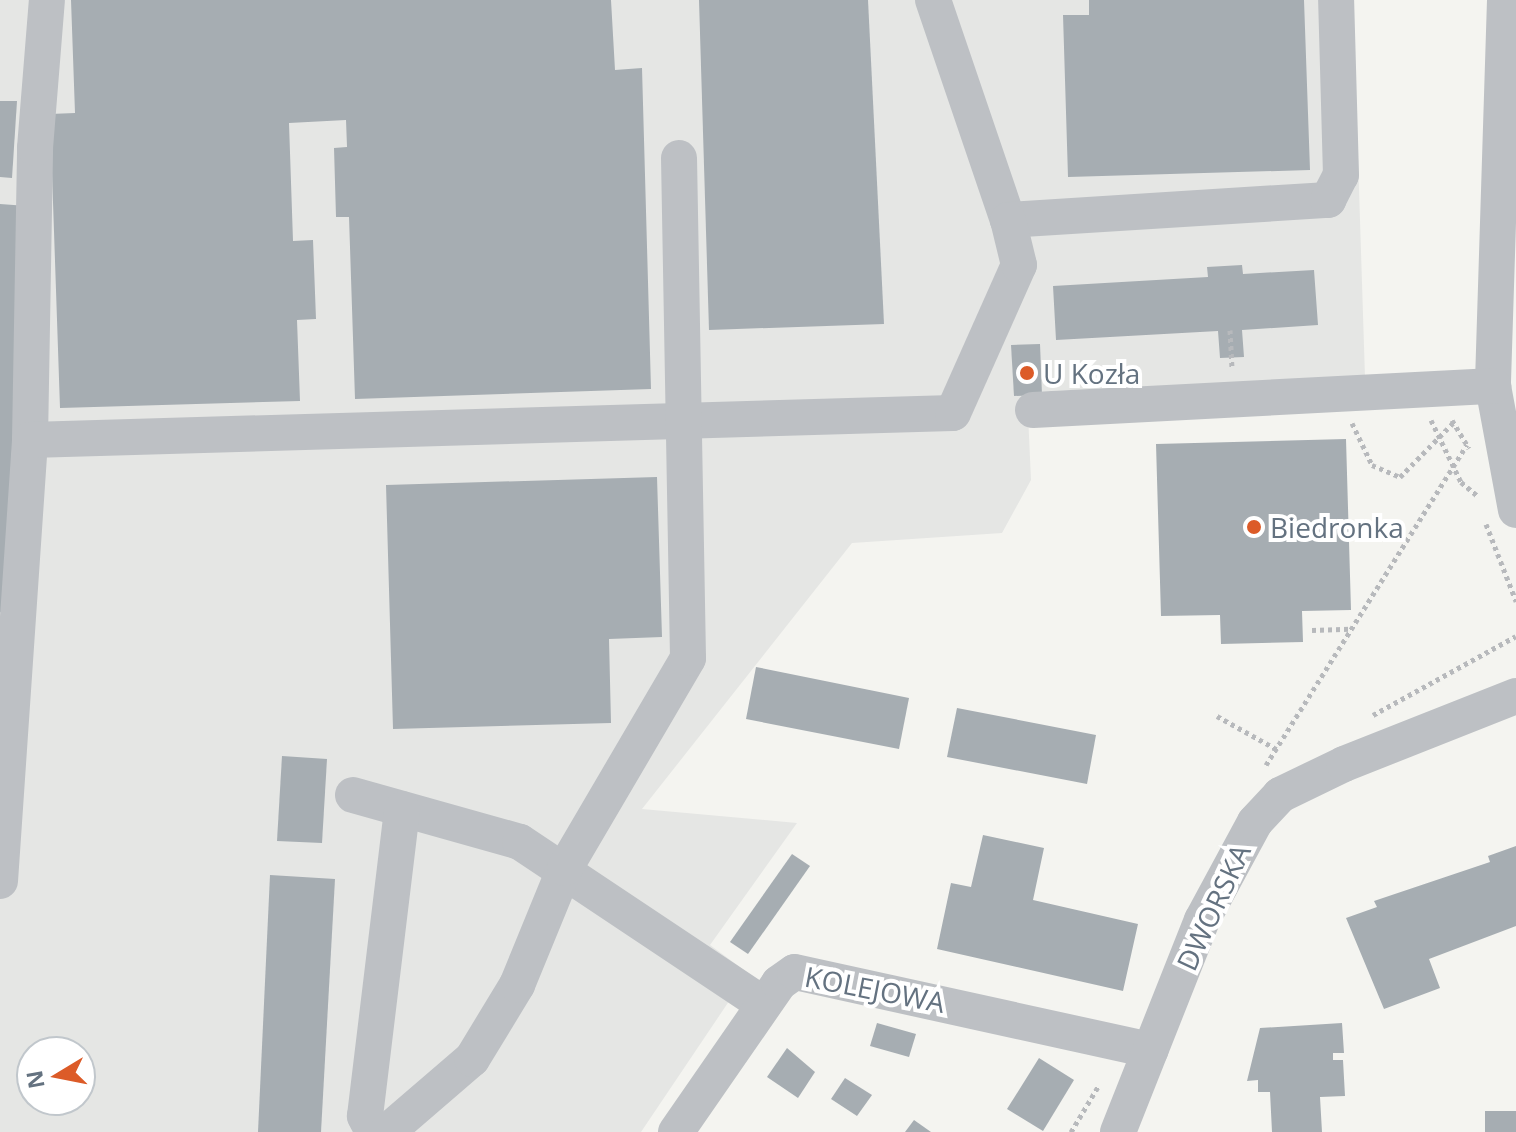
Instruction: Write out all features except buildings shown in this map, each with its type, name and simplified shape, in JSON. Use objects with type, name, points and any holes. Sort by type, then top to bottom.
[{"type":"street","points":[[0,881],[30,440],[35,148],[47,0]]},
{"type":"street","points":[[30,440],[953,413],[1019,265],[1008,220],[933,0]]},
{"type":"street","points":[[1008,220],[1328,200],[1341,175],[1336,0]]},
{"type":"street","points":[[1500,512],[1493,386],[1505,0]]},
{"type":"street","points":[[387,1132],[472,1059],[517,985],[565,868],[688,658],[679,158]]},
{"type":"street","points":[[1033,410],[1493,386]]},
{"type":"street","name":"DWORSKA","points":[[1118,1132],[1236,849],[1280,795],[1516,696]]},
{"type":"street","points":[[353,795],[520,842],[565,868],[764,1005]]},
{"type":"street","points":[[373,1132],[365,1116],[402,809]]},
{"type":"street","name":"KOLEJOWA","points":[[676,1132],[764,1005],[795,972],[1151,1050]]},
{"type":"path","points":[[1230,330],[1233,377]]},
{"type":"path","points":[[1349,415],[1366,456],[1389,475],[1407,473],[1455,421]]},
{"type":"path","points":[[1455,421],[1424,415],[1442,433],[1455,469],[1482,500],[1479,487]]},
{"type":"path","points":[[1455,421],[1473,462]]},
{"type":"path","points":[[1258,778],[1455,469],[1467,444]]},
{"type":"path","points":[[1500,512],[1516,601]]},
{"type":"path","points":[[1312,630],[1351,629]]},
{"type":"path","points":[[1217,716],[1276,749]]},
{"type":"path","points":[[1071,1132],[1101,1081]]},
{"type":"shaded area","points":[[0,0],[1353,0],[1365,377],[1027,392],[1031,480],[1002,533],[852,543],[642,809],[797,823],[710,945],[748,973],[641,1132],[0,1132]]},
{"type":"place","name":"U Kozła","points":[[1027,373]]},
{"type":"place","name":"Biedronka","points":[[1254,527]]}]
